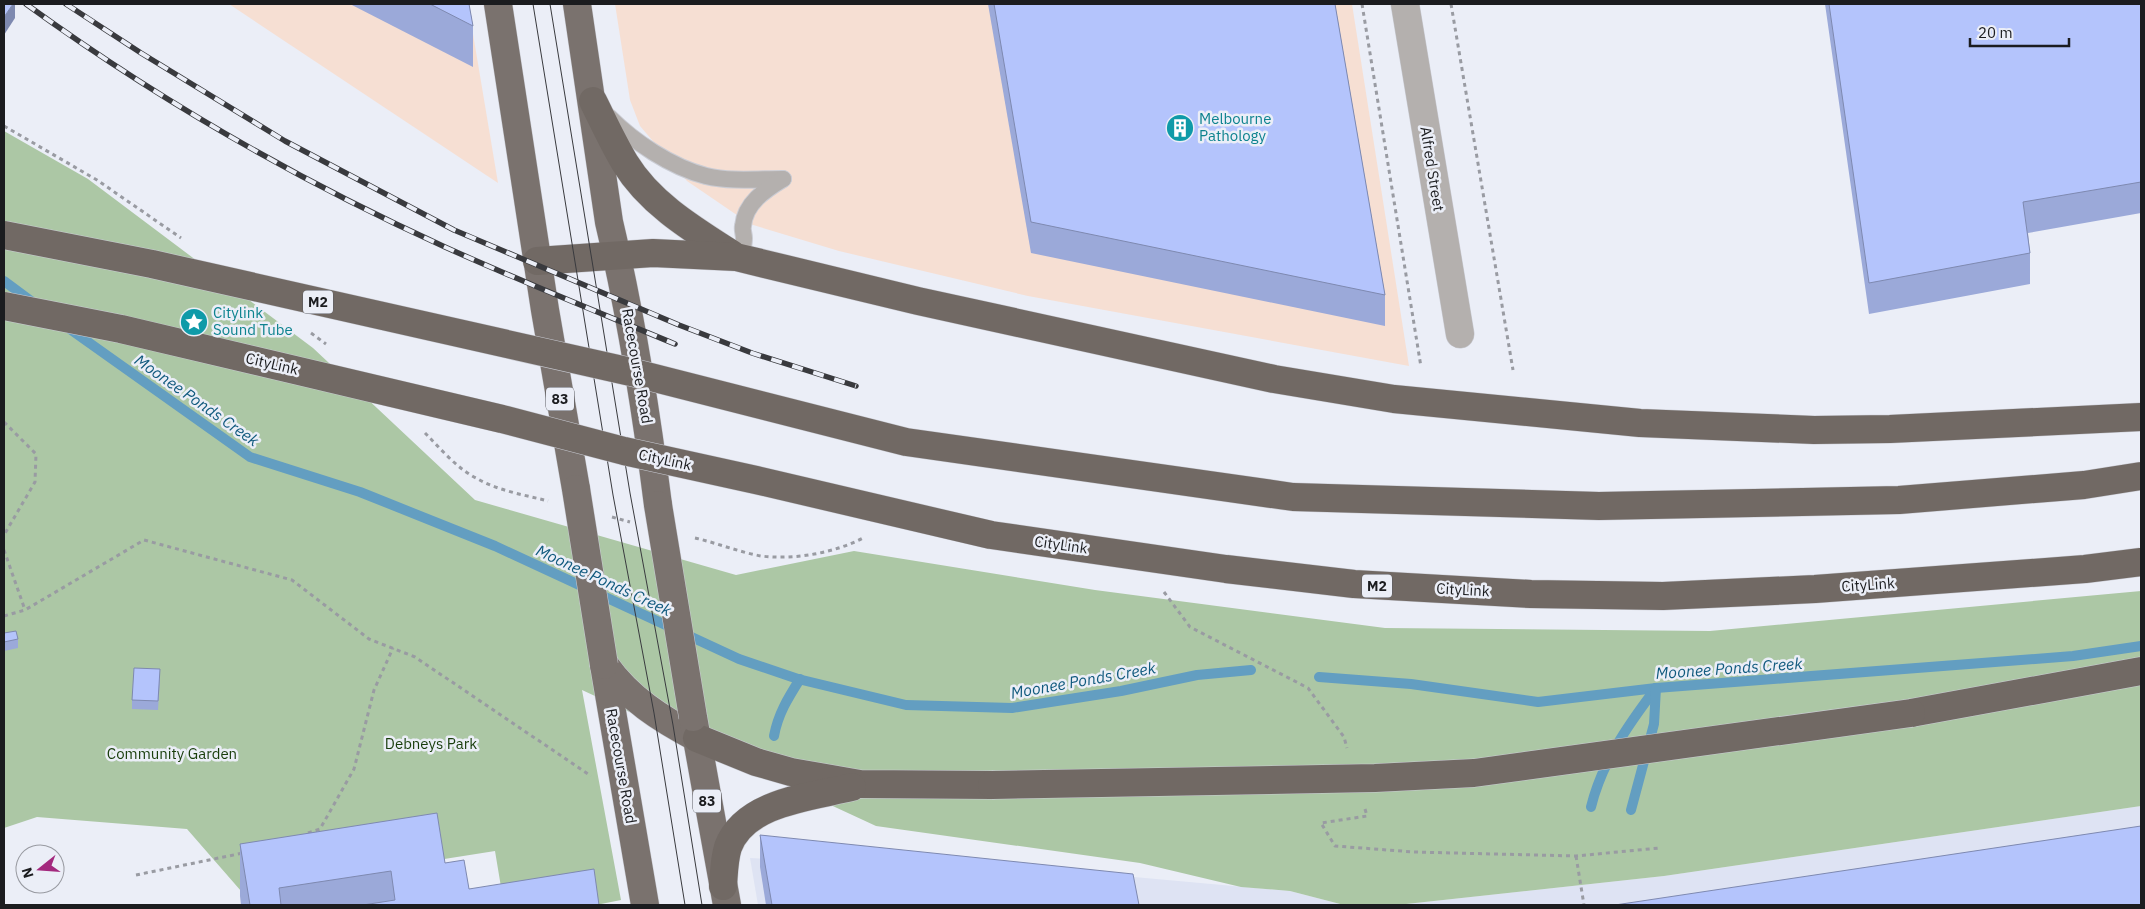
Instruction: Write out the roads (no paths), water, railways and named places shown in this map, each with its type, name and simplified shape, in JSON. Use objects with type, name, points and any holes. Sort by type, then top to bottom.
[{"type":"highway","name":"Racecourse Road","points":[[498,4],[537,262],[645,905]]},
{"type":"highway","name":"Racecourse Road","points":[[577,4],[593,101],[609,222],[617,255],[648,429],[658,504],[725,896]]},
{"type":"highway","points":[[593,101],[625,164],[644,188],[683,222],[746,260]]},
{"type":"highway","name":"M2","points":[[4,235],[152,264],[631,372],[906,442],[1293,497],[1599,506],[1899,500],[2084,484],[2141,476]]},
{"type":"highway","points":[[537,262],[617,255],[687,253],[746,260],[918,301],[1274,379],[1394,399],[1640,423],[1814,430],[2018,424],[2141,417]]},
{"type":"highway","name":"CityLink","points":[[4,306],[122,329],[502,419],[624,451],[991,535],[1226,569],[1354,584],[1531,594],[1663,596],[1815,589],[2085,569],[2141,562]]},
{"type":"highway","points":[[604,665],[615,680],[661,719],[695,727],[756,762],[791,772],[860,784],[992,785],[1376,778],[1474,773],[1911,713],[2141,671]]},
{"type":"highway","points":[[725,896],[726,856],[732,839],[738,830],[754,816],[771,807],[860,784]]},
{"type":"street","name":"Alfred Street","points":[[1405,4],[1460,334]]},
{"type":"lane","points":[[593,101],[625,133],[660,157],[706,176],[733,179],[783,179],[769,187],[754,200],[746,212],[742,227],[746,260]]},
{"type":"waterway","name":"Moonee Ponds Creek","points":[[4,281],[35,304]]},
{"type":"waterway","name":"Moonee Ponds Creek","points":[[67,327],[250,457],[360,492],[495,546],[739,659],[798,679],[906,705],[1012,708],[1121,691],[1197,675],[1251,670]]},
{"type":"waterway","name":"Moonee Ponds Creek","points":[[1319,677],[1411,684],[1538,702],[1656,688],[2073,656],[2141,646]]},
{"type":"waterway","points":[[774,736],[781,713],[800,679]]},
{"type":"waterway","points":[[1591,807],[1602,775],[1617,744],[1656,688]]},
{"type":"waterway","points":[[1631,810],[1654,724],[1656,688]]},
{"type":"tram line","points":[[533,4],[613,495],[654,713],[685,905]]},
{"type":"tram line","points":[[550,4],[630,493],[673,725],[702,905]]},
{"type":"railway","points":[[26,4],[126,73],[282,166],[390,221],[473,260],[675,344]]},
{"type":"railway","points":[[66,4],[141,53],[285,141],[454,230],[679,325],[752,353],[856,386]]},
{"type":"place","name":"Melbourne Pathology","points":[[1180,128]]},
{"type":"place","name":"Citylink Sound Tube","points":[[194,322]]},
{"type":"park label","name":"Debneys Park","points":[[431,744]]},
{"type":"park label","name":"Community Garden","points":[[172,754]]}]
